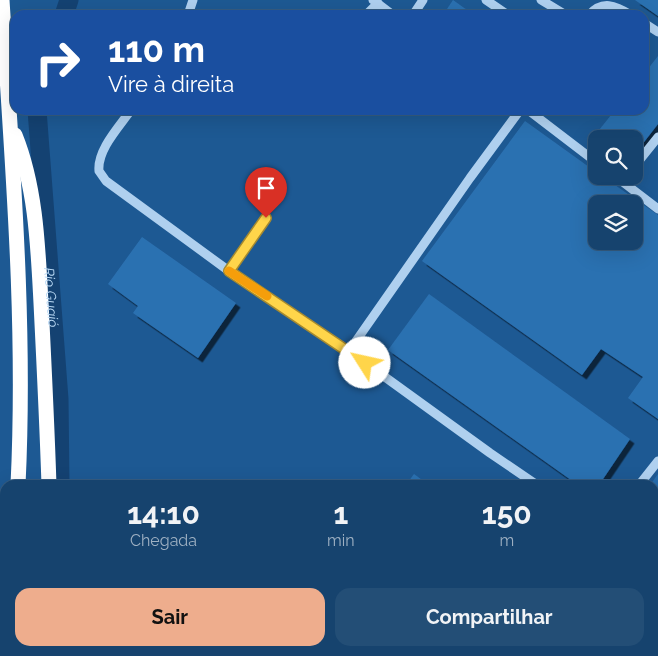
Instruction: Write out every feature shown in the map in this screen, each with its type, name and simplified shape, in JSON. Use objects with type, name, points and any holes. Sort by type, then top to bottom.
[{"type":"highway","points":[[2,0],[21,337],[18,480]]},
{"type":"highway","points":[[10,122],[26,167],[35,226],[40,288],[49,480]]},
{"type":"street","points":[[486,0],[501,10]]},
{"type":"street","points":[[541,0],[558,10]]},
{"type":"street","points":[[375,2],[385,10]]},
{"type":"street","points":[[593,10],[597,6],[607,4],[623,10]]},
{"type":"street","points":[[127,115],[105,147],[99,167],[101,176],[229,271],[349,352],[530,480]]},
{"type":"street","points":[[349,352],[516,115]]},
{"type":"street","points":[[535,115],[588,156]]},
{"type":"street","points":[[643,156],[658,137]]},
{"type":"street","points":[[629,185],[658,209]]},
{"type":"street","points":[[229,271],[266,218]]},
{"type":"street","points":[[642,480],[658,460]]},
{"type":"building","points":[[453,0],[467,10],[446,10]]},
{"type":"building","points":[[635,0],[658,0],[658,16]]},
{"type":"building","points":[[658,56],[658,124],[643,143],[643,130],[599,130],[611,115],[649,115],[649,68]]},
{"type":"building","points":[[525,121],[588,166],[588,185],[615,185],[629,195],[588,195],[588,250],[643,250],[643,205],[658,215],[658,419],[628,398],[643,377],[601,349],[582,375],[422,261]]},
{"type":"building","points":[[142,237],[236,303],[198,358],[133,313],[138,306],[108,284]]},
{"type":"building","points":[[429,294],[630,439],[602,480],[571,480],[388,350]]},
{"type":"building","points":[[414,474],[422,480],[410,480]]},
{"type":"waterway","name":"Rio Guaió","points":[[66,10],[69,0]]},
{"type":"waterway","name":"Rio Guaió","points":[[37,115],[59,399],[60,480]]},
{"type":"slow traffic","points":[[229,271],[267,296]]},
{"type":"route","points":[[266,218],[229,271],[365,363]]}]
